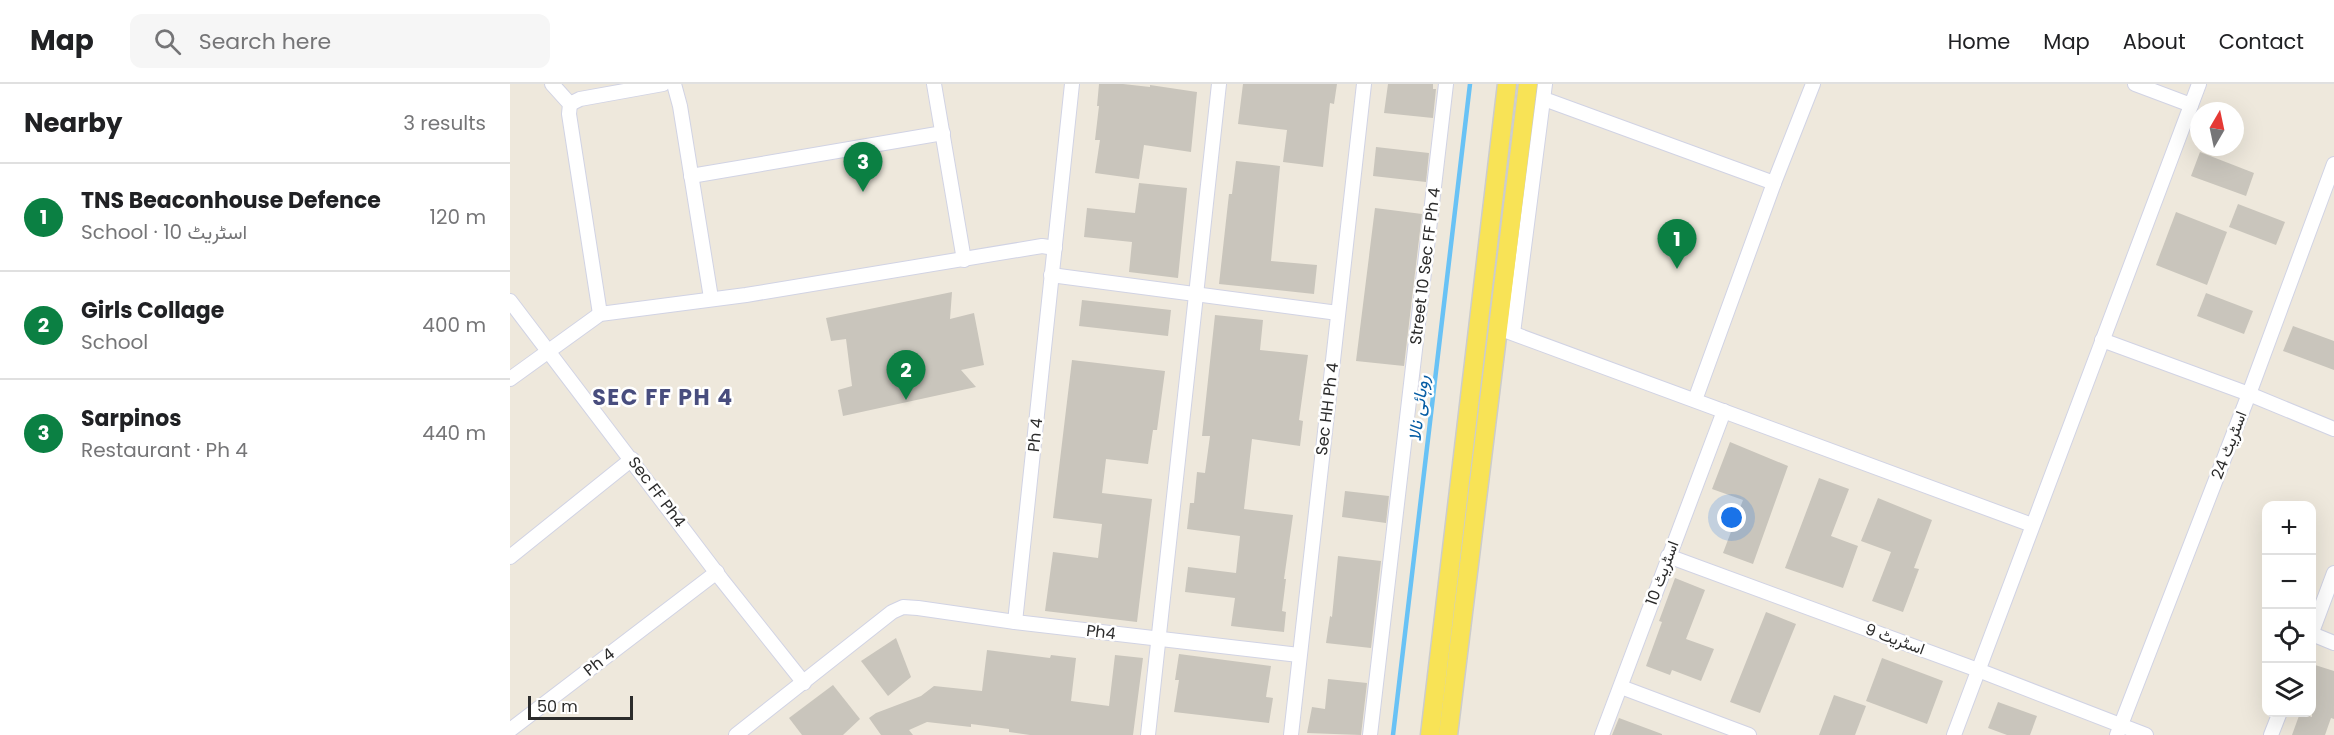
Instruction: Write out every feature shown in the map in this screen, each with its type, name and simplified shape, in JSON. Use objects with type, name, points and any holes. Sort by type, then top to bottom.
[{"type":"main road","points":[[1430,735],[1507,84]]},
{"type":"main road","points":[[1448,735],[1506,331],[1530,139],[1528,84]]},
{"type":"street","points":[[552,84],[570,104],[569,114],[600,314]]},
{"type":"street","points":[[570,104],[580,99],[663,84]]},
{"type":"street","points":[[674,84],[680,106],[711,298]]},
{"type":"street","points":[[934,84],[964,260]]},
{"type":"street","name":"Ph 4","points":[[1015,622],[1072,84]]},
{"type":"street","points":[[1148,735],[1219,84]]},
{"type":"street","name":"Sec HH Ph 4","points":[[1291,735],[1364,84]]},
{"type":"street","name":"Street 10 Sec FF Ph 4","points":[[1370,735],[1446,84]]},
{"type":"street","points":[[1530,139],[1544,99],[1545,84]]},
{"type":"street","points":[[1695,400],[1774,183],[1813,84]]},
{"type":"street","points":[[2135,84],[2190,105]]},
{"type":"street","points":[[2192,102],[2199,84]]},
{"type":"street","points":[[1544,99],[1774,183]]},
{"type":"street","points":[[1954,735],[2190,108]]},
{"type":"street","points":[[691,176],[943,133]]},
{"type":"street","name":"اسٹریٹ 24","points":[[2119,730],[2249,394],[2334,164]]},
{"type":"street","points":[[510,380],[600,314],[746,295],[1042,246],[1055,248]]},
{"type":"street","points":[[1052,275],[1338,313]]},
{"type":"street","name":"Sec FF Ph4","points":[[510,301],[804,683]]},
{"type":"street","points":[[1506,331],[2032,525]]},
{"type":"street","points":[[2102,340],[2249,394],[2334,429]]},
{"type":"street","name":"اسٹریٹ 10","points":[[1602,735],[1724,411]]},
{"type":"street","points":[[510,556],[632,459]]},
{"type":"street","name":"اسٹریٹ 9","points":[[1668,556],[1978,670],[2119,730],[2146,735]]},
{"type":"street","name":"Ph 4","points":[[510,730],[717,572]]},
{"type":"street","points":[[2316,622],[2334,573]]},
{"type":"street","name":"Ph4","points":[[804,683],[892,612],[903,608],[1299,655]]},
{"type":"street","points":[[2316,635],[2334,643]]},
{"type":"street","points":[[736,735],[804,683]]},
{"type":"street","points":[[1621,687],[1749,735]]},
{"type":"street","points":[[2271,735],[2278,717]]},
{"type":"building","points":[[1099,84],[1150,87],[1150,85],[1197,92],[1191,152],[1144,145],[1139,179],[1095,173],[1100,140],[1095,140]]},
{"type":"building","points":[[1243,84],[1337,84],[1334,104],[1330,103],[1323,167],[1283,162],[1287,130],[1238,124]]},
{"type":"building","points":[[1388,84],[1433,84],[1433,89],[1436,89],[1433,118],[1384,113]]},
{"type":"building","points":[[1376,147],[1429,153],[1426,182],[1373,176]]},
{"type":"building","points":[[2198,156],[2210,156],[2254,173],[2246,196],[2191,176]]},
{"type":"building","points":[[1236,161],[1280,166],[1271,261],[1317,265],[1314,294],[1219,284],[1229,194],[1232,194]]},
{"type":"building","points":[[1139,183],[1187,188],[1178,278],[1129,272],[1132,242],[1084,237],[1087,208],[1135,213]]},
{"type":"building","points":[[2238,204],[2285,222],[2276,245],[2229,227]]},
{"type":"building","points":[[1375,208],[1422,214],[1404,366],[1356,361]]},
{"type":"building","points":[[2176,212],[2227,232],[2207,285],[2156,265]]},
{"type":"building","points":[[952,292],[950,319],[974,313],[984,365],[961,370],[976,387],[843,416],[838,390],[852,386],[846,339],[831,341],[826,318]]},
{"type":"building","points":[[2206,293],[2253,311],[2244,334],[2197,316]]},
{"type":"building","points":[[1082,300],[1171,310],[1168,336],[1079,326]]},
{"type":"building","points":[[1215,315],[1263,320],[1260,350],[1308,355],[1299,420],[1303,421],[1300,446],[1252,439],[1244,509],[1293,515],[1284,579],[1286,579],[1282,611],[1286,612],[1284,632],[1231,626],[1235,598],[1185,592],[1188,567],[1236,573],[1240,536],[1187,529],[1190,503],[1194,503],[1197,472],[1205,473],[1210,436],[1202,436]]},
{"type":"building","points":[[2293,326],[2334,341],[2334,370],[2283,351]]},
{"type":"building","points":[[1072,360],[1165,371],[1157,430],[1153,430],[1148,464],[1106,459],[1102,493],[1152,499],[1137,622],[1045,611],[1053,552],[1098,558],[1102,524],[1053,518]]},
{"type":"building","points":[[1730,442],[1788,466],[1753,564],[1723,553],[1743,500],[1712,489]]},
{"type":"building","points":[[1819,478],[1849,489],[1831,536],[1858,546],[1843,588],[1785,568]]},
{"type":"building","points":[[1345,491],[1389,496],[1386,523],[1342,517]]},
{"type":"building","points":[[1878,498],[1932,520],[1914,568],[1919,569],[1903,612],[1872,601],[1891,552],[1861,541]]},
{"type":"building","points":[[1338,556],[1381,561],[1371,648],[1326,643],[1330,616],[1332,617]]},
{"type":"building","points":[[1675,578],[1705,590],[1686,639],[1714,649],[1701,681],[1672,670],[1670,675],[1646,666]]},
{"type":"building","points":[[1766,612],[1796,624],[1760,713],[1730,702]]},
{"type":"building","points":[[896,638],[911,677],[888,696],[861,661]]},
{"type":"building","points":[[987,650],[1050,658],[1051,655],[1076,658],[1071,701],[1109,706],[1115,655],[1143,658],[1133,735],[1030,735],[1009,732],[1009,729],[971,724],[971,727],[927,722],[909,730],[913,735],[881,735],[869,718],[876,713],[921,696],[934,686],[982,691]]},
{"type":"building","points":[[1179,654],[1271,666],[1266,697],[1273,698],[1269,723],[1174,712],[1179,680],[1175,680]]},
{"type":"building","points":[[1882,658],[1943,681],[1927,724],[1866,701]]},
{"type":"building","points":[[2316,665],[2334,671],[2334,719],[2331,718],[2325,735],[2292,735],[2299,717],[2316,717]]},
{"type":"building","points":[[1328,679],[1367,683],[1361,735],[1307,733],[1312,707],[1325,709]]},
{"type":"building","points":[[833,685],[860,719],[843,735],[802,735],[789,718]]},
{"type":"building","points":[[1834,695],[1866,706],[1855,735],[1819,735]]},
{"type":"building","points":[[1998,702],[2037,716],[2030,735],[2007,735],[1988,728]]},
{"type":"building","points":[[1619,718],[1662,734],[1662,735],[1612,735]]},
{"type":"waterway","name":"روہائی نالا","points":[[1393,735],[1470,84]]},
{"type":"place","name":"Sarpinos","points":[[863,192]]},
{"type":"place","name":"TNS Beaconhouse Defence","points":[[1677,269]]},
{"type":"place","name":"Girls Collage","points":[[906,400]]},
{"type":"district","name":"SEC FF PH 4","points":[[663,397]]}]
